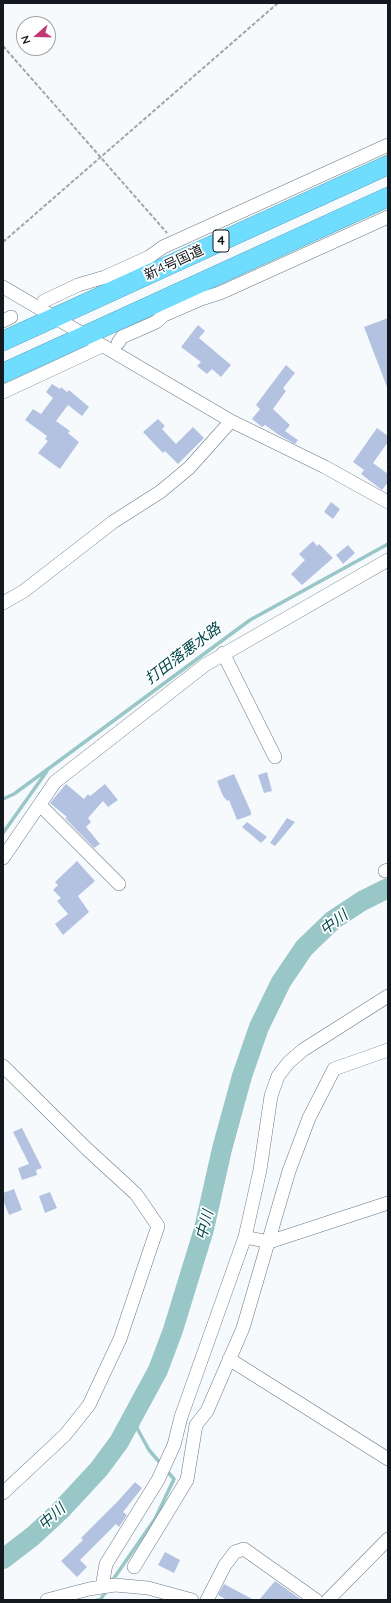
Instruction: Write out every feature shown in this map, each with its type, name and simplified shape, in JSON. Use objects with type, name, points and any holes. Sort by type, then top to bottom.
[{"type":"highway","name":"新4号国道","points":[[3,341],[55,317],[129,275],[388,165]]},
{"type":"highway","name":"4","points":[[3,373],[85,335],[178,302],[388,197]]},
{"type":"street","points":[[44,301],[78,285],[105,277],[129,275],[162,247],[388,145]]},
{"type":"street","points":[[118,343],[122,337],[156,322],[178,302],[220,293],[388,217]]},
{"type":"street","points":[[3,287],[231,422],[325,467],[388,502]]},
{"type":"street","points":[[3,392],[102,346]]},
{"type":"street","points":[[3,603],[24,591],[114,522],[160,492],[190,468],[231,422]]},
{"type":"street","points":[[3,858],[55,782],[205,665],[223,653],[388,560]]},
{"type":"street","points":[[223,653],[275,758]]},
{"type":"street","points":[[40,806],[119,884]]},
{"type":"street","points":[[102,1587],[106,1564],[158,1480],[174,1445],[181,1417],[245,1238],[260,1170],[271,1096],[278,1076],[289,1062],[303,1050],[388,996]]},
{"type":"street","points":[[134,1567],[187,1480],[196,1425],[207,1411],[243,1328],[270,1242],[289,1171],[309,1118],[334,1069],[388,1050]]},
{"type":"street","points":[[3,1066],[88,1150],[136,1194],[158,1226],[120,1339],[89,1405],[65,1435],[3,1493]]},
{"type":"street","points":[[245,1238],[270,1242],[388,1203]]},
{"type":"street","points":[[229,1359],[388,1459]]},
{"type":"street","points":[[332,1598],[388,1539]]},
{"type":"street","points":[[207,1600],[225,1565],[234,1552],[244,1549],[316,1600]]},
{"type":"street","points":[[47,1600],[115,1585],[148,1588],[192,1600]]},
{"type":"path","points":[[3,242],[278,3]]},
{"type":"path","points":[[3,46],[175,242]]},
{"type":"building","points":[[388,318],[388,387],[387,387],[364,327]]},
{"type":"building","points":[[198,325],[205,331],[199,338],[231,365],[221,377],[212,369],[207,374],[197,366],[201,362],[181,347]]},
{"type":"building","points":[[286,365],[295,373],[283,388],[286,391],[273,409],[290,425],[285,431],[298,440],[295,444],[265,425],[262,427],[252,419],[260,409],[256,405]]},
{"type":"building","points":[[52,384],[60,389],[61,387],[67,392],[69,390],[89,407],[82,416],[68,405],[56,421],[70,431],[68,433],[79,442],[60,469],[38,453],[48,441],[45,439],[47,436],[25,420],[33,409],[41,414],[53,398],[46,392]]},
{"type":"building","points":[[158,419],[165,426],[162,429],[176,444],[193,427],[204,438],[178,464],[165,451],[163,453],[143,432]]},
{"type":"building","points":[[377,428],[388,436],[388,442],[373,463],[388,474],[388,482],[382,490],[361,474],[364,470],[353,462]]},
{"type":"building","points":[[331,502],[340,509],[333,519],[324,512]]},
{"type":"building","points":[[313,541],[317,546],[319,544],[333,558],[302,585],[291,574],[305,560],[299,554]]},
{"type":"building","points":[[348,545],[355,553],[343,564],[336,555]]},
{"type":"building","points":[[267,772],[272,791],[264,793],[258,775]]},
{"type":"building","points":[[234,774],[251,812],[251,815],[237,820],[229,800],[227,801],[223,796],[217,781]]},
{"type":"building","points":[[66,784],[84,799],[88,794],[90,796],[105,784],[118,800],[108,807],[103,801],[88,818],[91,822],[86,827],[100,844],[94,848],[65,818],[67,817],[50,803]]},
{"type":"building","points":[[287,818],[295,822],[275,846],[270,843]]},
{"type":"building","points":[[247,822],[267,837],[261,843],[242,827]]},
{"type":"building","points":[[77,861],[95,881],[78,896],[89,912],[63,935],[55,924],[68,914],[57,901],[61,898],[53,890],[58,885],[55,882]]},
{"type":"building","points":[[22,1128],[42,1168],[36,1170],[37,1175],[22,1180],[18,1168],[29,1164],[13,1132]]},
{"type":"building","points":[[14,1189],[22,1210],[9,1215],[3,1200],[3,1193]]},
{"type":"building","points":[[50,1192],[57,1208],[45,1213],[39,1196]]},
{"type":"building","points":[[135,1482],[142,1488],[123,1512],[127,1515],[119,1527],[116,1524],[80,1560],[87,1567],[77,1577],[61,1561],[83,1540],[81,1538]]},
{"type":"building","points":[[165,1552],[180,1560],[174,1573],[158,1565]]},
{"type":"building","points":[[275,1581],[302,1600],[259,1600]]},
{"type":"building","points":[[224,1584],[254,1600],[227,1600],[218,1595]]},
{"type":"waterway","name":"打田落悪水路","points":[[3,799],[14,794],[250,620],[388,544]]},
{"type":"waterway","points":[[3,833],[47,771]]},
{"type":"waterway","name":"中川","points":[[3,1559],[33,1536],[61,1510],[99,1469],[119,1442],[158,1370],[173,1330],[204,1229],[222,1149],[242,1076],[259,1027],[281,982],[304,948],[333,920],[362,901],[388,888]]},
{"type":"waterway","points":[[132,1419],[149,1450],[162,1465]]},
{"type":"waterway","points":[[112,1581],[155,1519],[174,1479],[166,1470]]},
{"type":"waterway","points":[[97,1600],[100,1600],[107,1590]]}]
